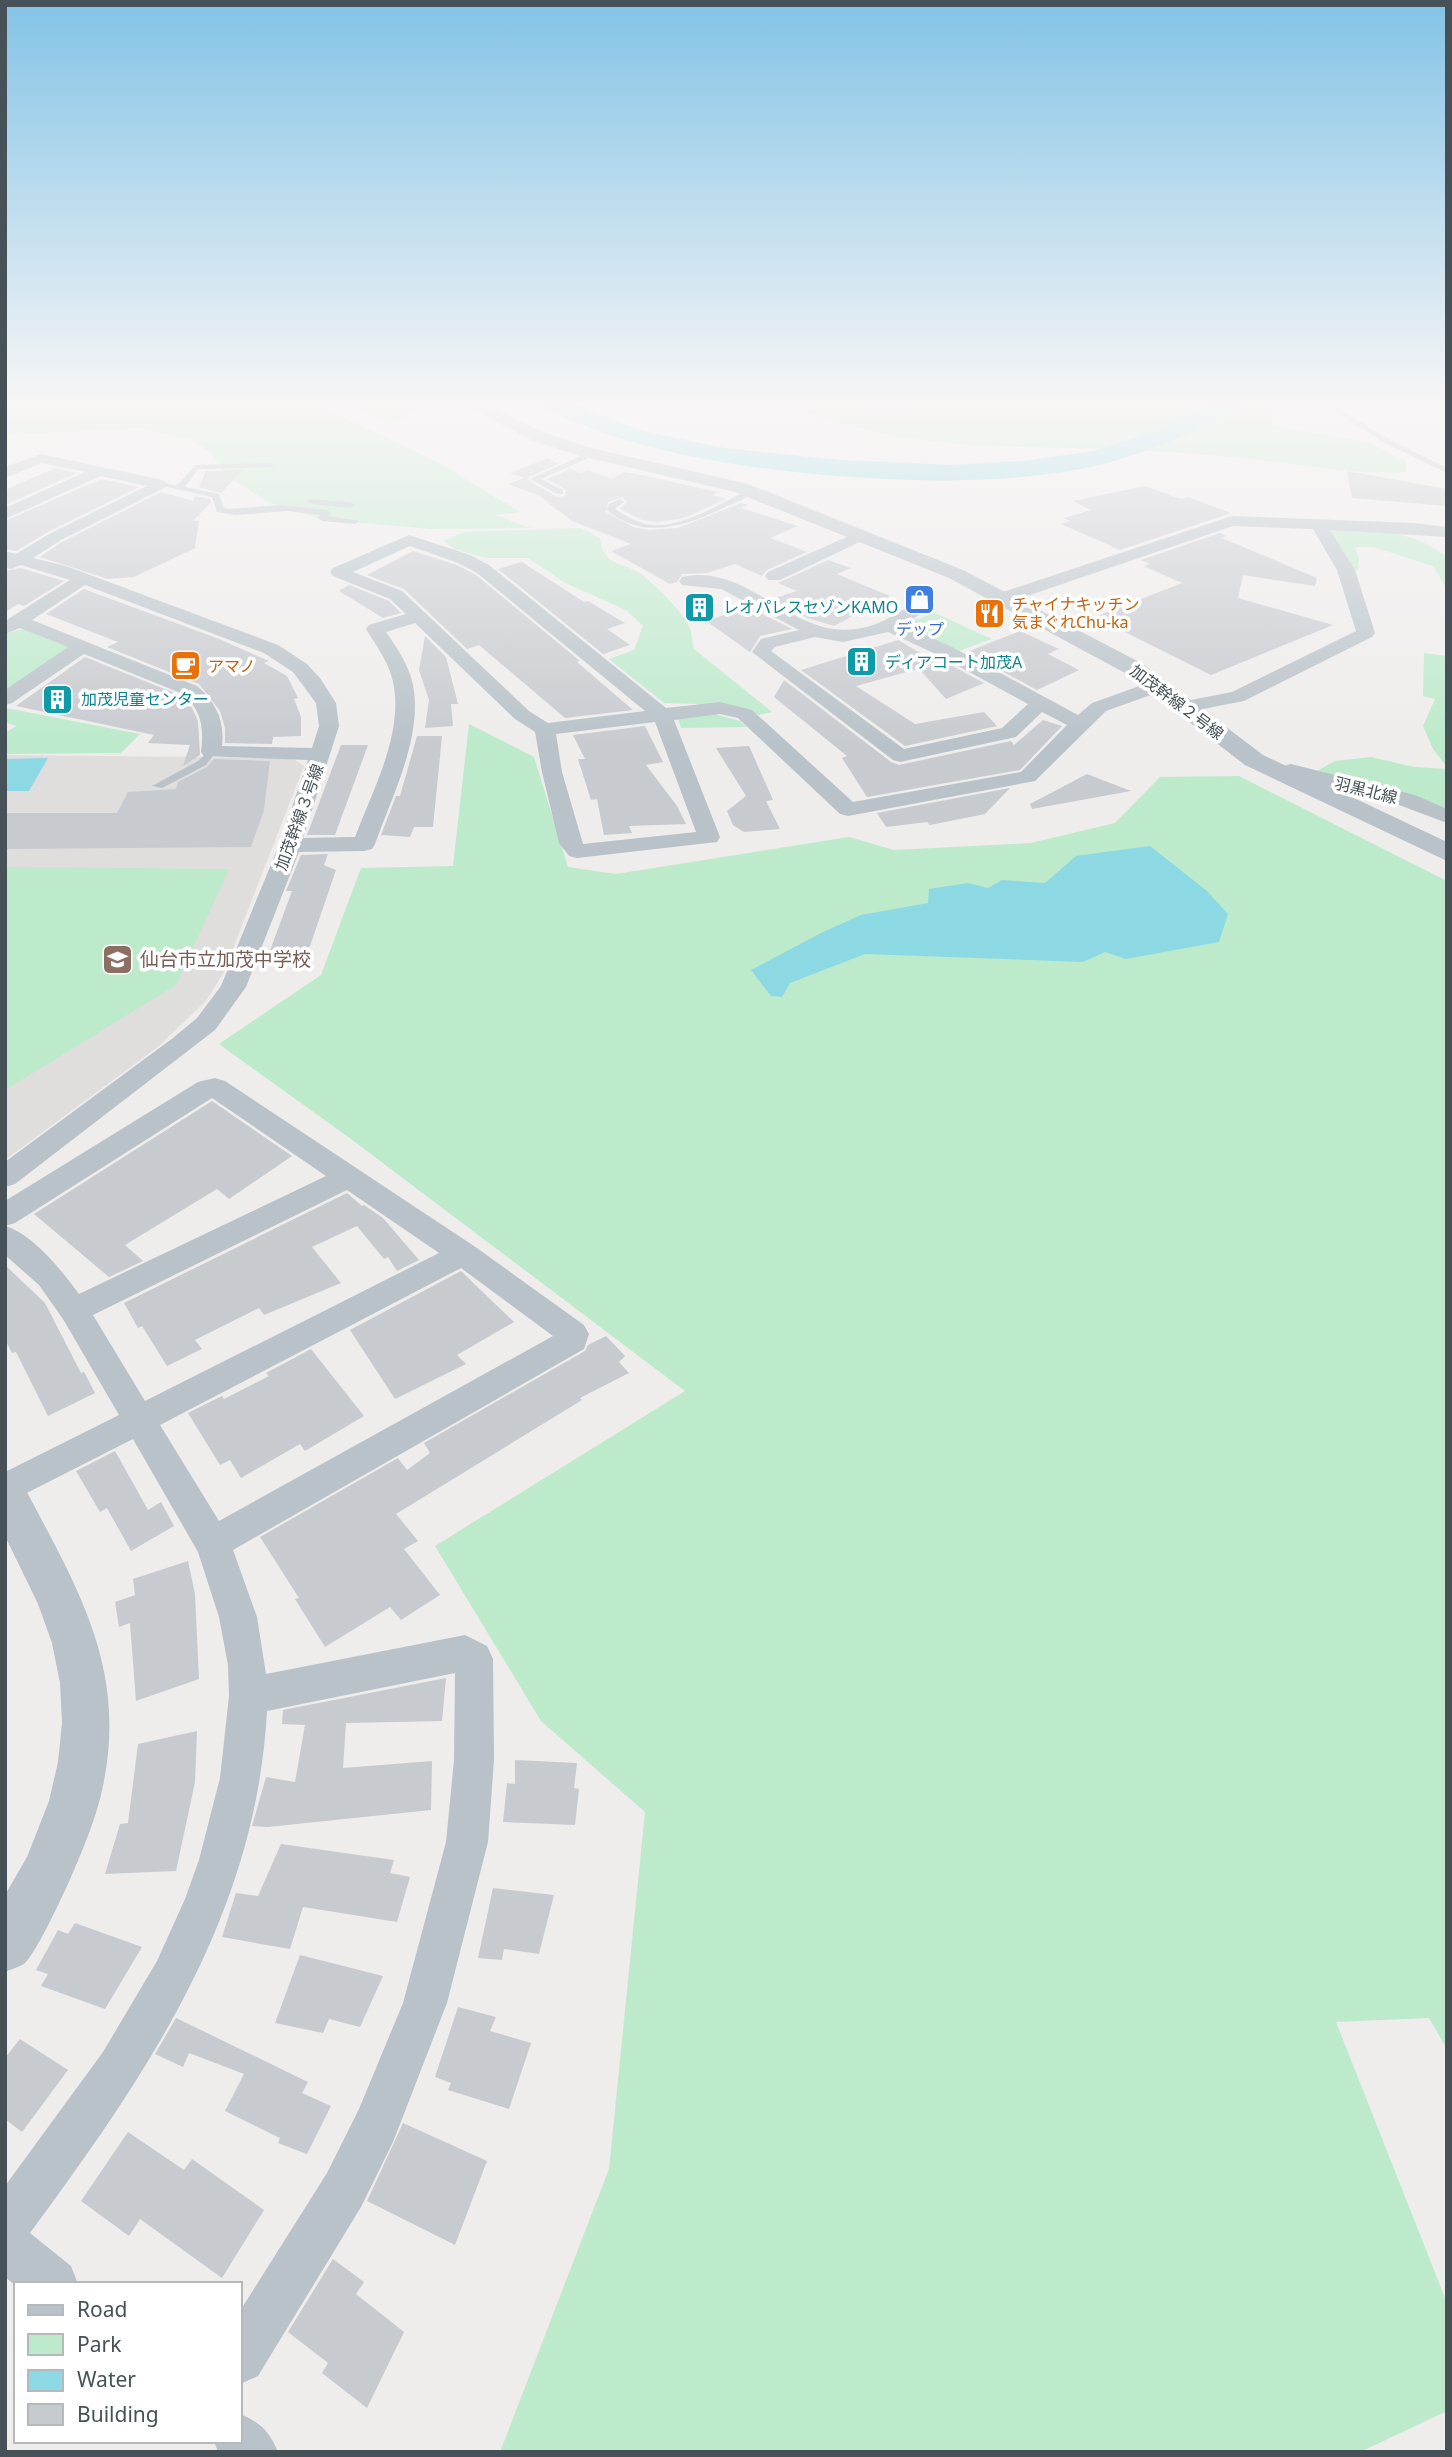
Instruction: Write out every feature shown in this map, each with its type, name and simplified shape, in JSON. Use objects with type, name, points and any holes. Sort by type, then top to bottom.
[{"type":"street","points":[[10,561],[95,518]]},
{"type":"street","name":"加茂幹線２号線","points":[[817,518],[956,574],[1003,598],[1135,669],[1155,687],[1254,760],[1447,853]]},
{"type":"street","points":[[1003,598],[1232,521],[1413,528],[1447,532]]},
{"type":"street","points":[[1182,707],[1237,697],[1366,633],[1346,570],[1320,525]]},
{"type":"street","points":[[774,576],[862,535]]},
{"type":"street","points":[[545,729],[552,772],[570,842],[577,851],[709,836],[662,715],[484,569],[464,559],[409,540],[338,572],[396,595],[522,715],[545,729],[662,715],[720,708],[745,714],[848,809],[1028,777],[1099,707],[1155,687]]},
{"type":"street","name":"加茂幹線３号線","points":[[5,1177],[151,1069],[206,1024],[233,986],[290,845],[329,726],[326,703],[300,667],[256,642],[83,579],[10,561]]},
{"type":"street","points":[[12,625],[83,579]]},
{"type":"street","points":[[688,581],[725,584],[815,631],[843,636],[871,632],[920,609]]},
{"type":"street","points":[[290,845],[364,844],[405,713],[404,685],[399,668],[375,629],[419,616]]},
{"type":"street","points":[[12,625],[83,646],[178,683],[198,696],[213,718],[211,752],[322,754]]},
{"type":"street","points":[[888,625],[944,651],[1080,724]]},
{"type":"street","points":[[815,631],[768,643],[761,652],[900,756],[1009,733],[1040,703]]},
{"type":"street","points":[[5,699],[83,646]]},
{"type":"street","name":"羽黒北線","points":[[1284,776],[1291,770],[1407,800],[1447,817]]},
{"type":"street","points":[[5,1215],[208,1088],[215,1087],[463,1254],[573,1334],[573,1340],[212,1543]]},
{"type":"street","points":[[74,1310],[348,1177]]},
{"type":"street","points":[[5,1237],[50,1277],[74,1310],[212,1543],[224,1570],[237,1614],[245,1654],[248,1696],[241,1764],[224,1843],[201,1913],[183,1954],[152,2014],[114,2076],[5,2226]]},
{"type":"street","points":[[5,1945],[33,1902],[63,1838],[79,1790],[86,1735],[83,1681],[75,1642],[5,1491],[463,1254]]},
{"type":"street","points":[[242,2355],[344,2190],[376,2125],[425,2003],[456,1891],[469,1829],[474,1760],[474,1659],[465,1653],[248,1696]]},
{"type":"street","points":[[5,2245],[50,2282]]},
{"type":"lane","points":[[322,518],[355,521]]},
{"type":"lane","points":[[625,518],[636,524],[651,527],[692,518]]},
{"type":"lane","points":[[158,786],[202,762],[211,752]]},
{"type":"shaded area","name":"仙台市立加茂中学校","points":[[5,755],[292,758],[304,766],[224,972],[206,1001],[159,1046],[5,1160]]},
{"type":"green space","points":[[316,518],[502,518],[531,528],[430,529]]},
{"type":"green space","points":[[581,528],[600,538],[602,548],[610,559],[635,570],[661,592],[687,622],[694,649],[772,712],[759,715],[729,705],[664,703],[609,659],[634,650],[643,626],[626,610],[565,583],[528,558],[486,558],[454,549],[444,541],[464,532]]},
{"type":"green space","points":[[1330,529],[1391,533],[1433,548],[1447,557],[1447,589],[1433,566],[1373,547],[1355,547],[1359,558],[1358,570],[1351,569]]},
{"type":"green space","points":[[935,613],[992,639],[959,651],[909,628],[909,622]]},
{"type":"green space","points":[[26,628],[69,645],[68,651],[5,694],[5,634]]},
{"type":"green space","points":[[1424,653],[1447,656],[1447,767],[1433,749],[1423,726],[1435,699],[1423,696]]},
{"type":"green space","points":[[6,708],[140,734],[121,753],[5,754],[5,733],[16,726],[5,722]]},
{"type":"green space","points":[[711,713],[740,721],[747,727],[681,728],[678,719]]},
{"type":"green space","points":[[469,724],[534,757],[568,867],[616,874],[849,837],[894,850],[1031,843],[1115,823],[1160,777],[1239,776],[1447,881],[1447,2049],[1429,2018],[1336,2022],[1447,2303],[1447,2411],[1360,2452],[500,2452],[609,2169],[645,1812],[541,1721],[435,1546],[685,1391],[351,1139],[219,1044],[321,975],[361,868],[453,866]]},
{"type":"green space","points":[[1371,757],[1414,767],[1447,769],[1447,810],[1317,771],[1335,761]]},
{"type":"green space","points":[[5,867],[229,869],[176,985],[5,1090]]},
{"type":"water","points":[[48,758],[29,791],[5,791],[5,759]]},
{"type":"water","points":[[1150,846],[1207,891],[1228,914],[1219,942],[1126,959],[1105,952],[1083,962],[865,954],[790,983],[782,997],[771,996],[751,970],[861,915],[928,903],[929,889],[968,883],[988,888],[1002,880],[1045,883],[1076,856]]},
{"type":"building","points":[[13,518],[77,518],[16,551],[5,549],[5,521]]},
{"type":"building","points":[[110,518],[196,518],[193,521],[199,521],[195,548],[134,577],[108,579],[40,557],[62,542]]},
{"type":"building","points":[[568,518],[616,518],[633,527],[648,530],[678,528],[704,518],[772,518],[798,526],[770,538],[807,552],[767,570],[762,576],[735,564],[707,573],[682,574],[677,582],[670,584],[611,551],[631,544]]},
{"type":"building","points":[[637,518],[685,518],[658,522]]},
{"type":"building","points":[[1064,518],[1217,518],[1120,550],[1061,524],[1070,521]]},
{"type":"building","points":[[1220,533],[1227,536],[1222,538],[1317,578],[1315,586],[1243,575],[1238,598],[1333,625],[1211,675],[1095,617],[1182,583],[1143,566],[1150,564],[1141,560]]},
{"type":"building","points":[[413,551],[457,565],[476,575],[580,661],[577,662],[633,710],[565,718],[479,645],[467,649],[404,589],[367,575]]},
{"type":"building","points":[[828,560],[851,568],[837,574],[890,596],[834,626],[807,618],[772,599],[797,591],[778,583]]},
{"type":"building","points":[[522,562],[584,602],[588,601],[625,623],[607,629],[630,645],[603,654],[498,569]]},
{"type":"building","points":[[21,568],[64,581],[24,606],[18,604],[5,612],[5,571]]},
{"type":"building","points":[[349,585],[389,601],[401,613],[383,618],[339,591]]},
{"type":"building","points":[[84,589],[219,639],[269,661],[264,663],[287,676],[298,698],[294,699],[301,717],[301,736],[273,737],[272,744],[225,743],[225,728],[220,711],[199,684],[107,647],[118,642],[46,614]]},
{"type":"building","points":[[749,607],[792,629],[760,636],[750,652],[706,621]]},
{"type":"building","points":[[1020,631],[1059,649],[1048,654],[1079,670],[1037,690],[967,652]]},
{"type":"building","points":[[425,636],[446,657],[458,704],[451,704],[453,726],[425,728],[429,700],[419,670]]},
{"type":"building","points":[[898,640],[938,663],[943,661],[984,683],[946,699],[920,670],[936,664],[856,686],[915,724],[984,712],[997,726],[905,746],[801,670]]},
{"type":"building","points":[[85,657],[182,696],[198,721],[200,755],[183,766],[190,745],[148,743],[154,735],[16,706]]},
{"type":"building","points":[[784,680],[891,762],[899,765],[1011,741],[1014,745],[1043,720],[1062,726],[1020,770],[867,797],[842,758],[847,756],[774,697]]},
{"type":"building","points":[[645,726],[663,762],[646,765],[677,806],[686,824],[629,826],[632,833],[604,835],[597,799],[591,800],[578,759],[585,759],[573,735]]},
{"type":"building","points":[[417,736],[442,736],[433,827],[414,827],[410,837],[381,835],[396,796],[400,796]]},
{"type":"building","points":[[341,745],[368,745],[335,835],[307,835]]},
{"type":"building","points":[[749,746],[773,800],[766,801],[780,829],[744,832],[733,825],[727,811],[746,796],[716,748]]},
{"type":"building","points":[[214,759],[270,761],[264,810],[251,847],[5,849],[5,813],[117,813],[128,792],[176,789],[178,782],[207,767]]},
{"type":"building","points":[[1087,774],[1131,791],[1032,809],[1030,804]]},
{"type":"building","points":[[1010,788],[985,814],[930,825],[927,822],[886,827],[877,813]]},
{"type":"building","points":[[328,854],[324,865],[336,870],[310,946],[294,962],[268,956],[292,891],[286,891],[301,855]]},
{"type":"building","points":[[212,1101],[292,1156],[229,1199],[217,1189],[125,1245],[143,1261],[109,1277],[34,1214]]},
{"type":"building","points":[[347,1193],[362,1206],[383,1218],[419,1260],[397,1271],[388,1257],[384,1259],[357,1226],[312,1247],[341,1283],[264,1315],[259,1308],[195,1340],[202,1349],[167,1366],[142,1326],[138,1328],[124,1303]]},
{"type":"building","points":[[5,1265],[45,1303],[81,1373],[84,1372],[95,1393],[48,1416],[16,1352],[12,1353],[5,1339]]},
{"type":"building","points":[[461,1271],[514,1322],[457,1355],[466,1364],[395,1399],[350,1330]]},
{"type":"building","points":[[606,1336],[625,1356],[619,1362],[629,1373],[580,1398],[582,1400],[396,1514],[418,1541],[404,1549],[440,1595],[401,1620],[390,1607],[325,1647],[295,1599],[299,1598],[260,1537],[398,1458],[407,1470],[430,1453],[424,1443],[585,1351],[588,1345]]},
{"type":"building","points":[[311,1349],[364,1416],[305,1451],[300,1444],[241,1478],[230,1460],[220,1465],[188,1413],[222,1396],[224,1399],[269,1376],[266,1373]]},
{"type":"building","points":[[115,1451],[148,1510],[161,1502],[174,1526],[131,1551],[107,1508],[100,1512],[76,1471]]},
{"type":"building","points":[[188,1561],[195,1594],[199,1679],[136,1701],[130,1623],[119,1627],[115,1602],[135,1595],[133,1579]]},
{"type":"building","points":[[446,1678],[442,1721],[346,1723],[343,1768],[432,1761],[431,1810],[268,1827],[252,1826],[266,1777],[295,1782],[305,1725],[282,1724],[283,1710]]},
{"type":"building","points":[[197,1731],[195,1782],[176,1871],[105,1874],[120,1824],[128,1823],[138,1744]]},
{"type":"building","points":[[515,1760],[577,1763],[574,1788],[579,1789],[575,1825],[503,1822],[507,1783],[515,1784]]},
{"type":"building","points":[[281,1844],[394,1860],[390,1873],[410,1877],[397,1922],[303,1907],[290,1949],[222,1937],[236,1893],[258,1896]]},
{"type":"building","points":[[493,1888],[554,1895],[539,1954],[504,1949],[502,1960],[478,1958]]},
{"type":"building","points":[[75,1923],[142,1947],[105,2009],[41,1986],[48,1974],[36,1970],[58,1930],[68,1934]]},
{"type":"building","points":[[300,1955],[383,1976],[360,2027],[329,2019],[323,2033],[275,2023]]},
{"type":"building","points":[[458,2007],[496,2017],[490,2031],[531,2043],[509,2109],[448,2090],[451,2083],[435,2077]]},
{"type":"building","points":[[176,2018],[308,2082],[302,2093],[331,2106],[307,2154],[278,2143],[280,2138],[225,2111],[244,2074],[189,2053],[183,2067],[155,2054]]},
{"type":"building","points":[[20,2039],[68,2070],[22,2132],[5,2119],[5,2058]]},
{"type":"building","points":[[403,2123],[487,2161],[455,2245],[367,2201]]},
{"type":"building","points":[[128,2132],[184,2170],[192,2159],[264,2210],[222,2278],[140,2219],[129,2236],[81,2201]]},
{"type":"building","points":[[333,2259],[364,2282],[356,2294],[404,2332],[367,2408],[322,2373],[328,2363],[288,2332]]},
{"type":"place","name":"デップ","points":[[920,600]]},
{"type":"place","name":"レオパレスセゾンKAMO","points":[[700,607]]},
{"type":"place","name":"チャイナキッチン 気まぐれChu-ka","points":[[989,613]]},
{"type":"place","name":"ディアコート加茂A","points":[[862,662]]},
{"type":"place","name":"アマノ","points":[[185,666]]},
{"type":"place","name":"加茂児童センター","points":[[58,699]]},
{"type":"place","name":"仙台市立加茂中学校","points":[[117,959]]}]
